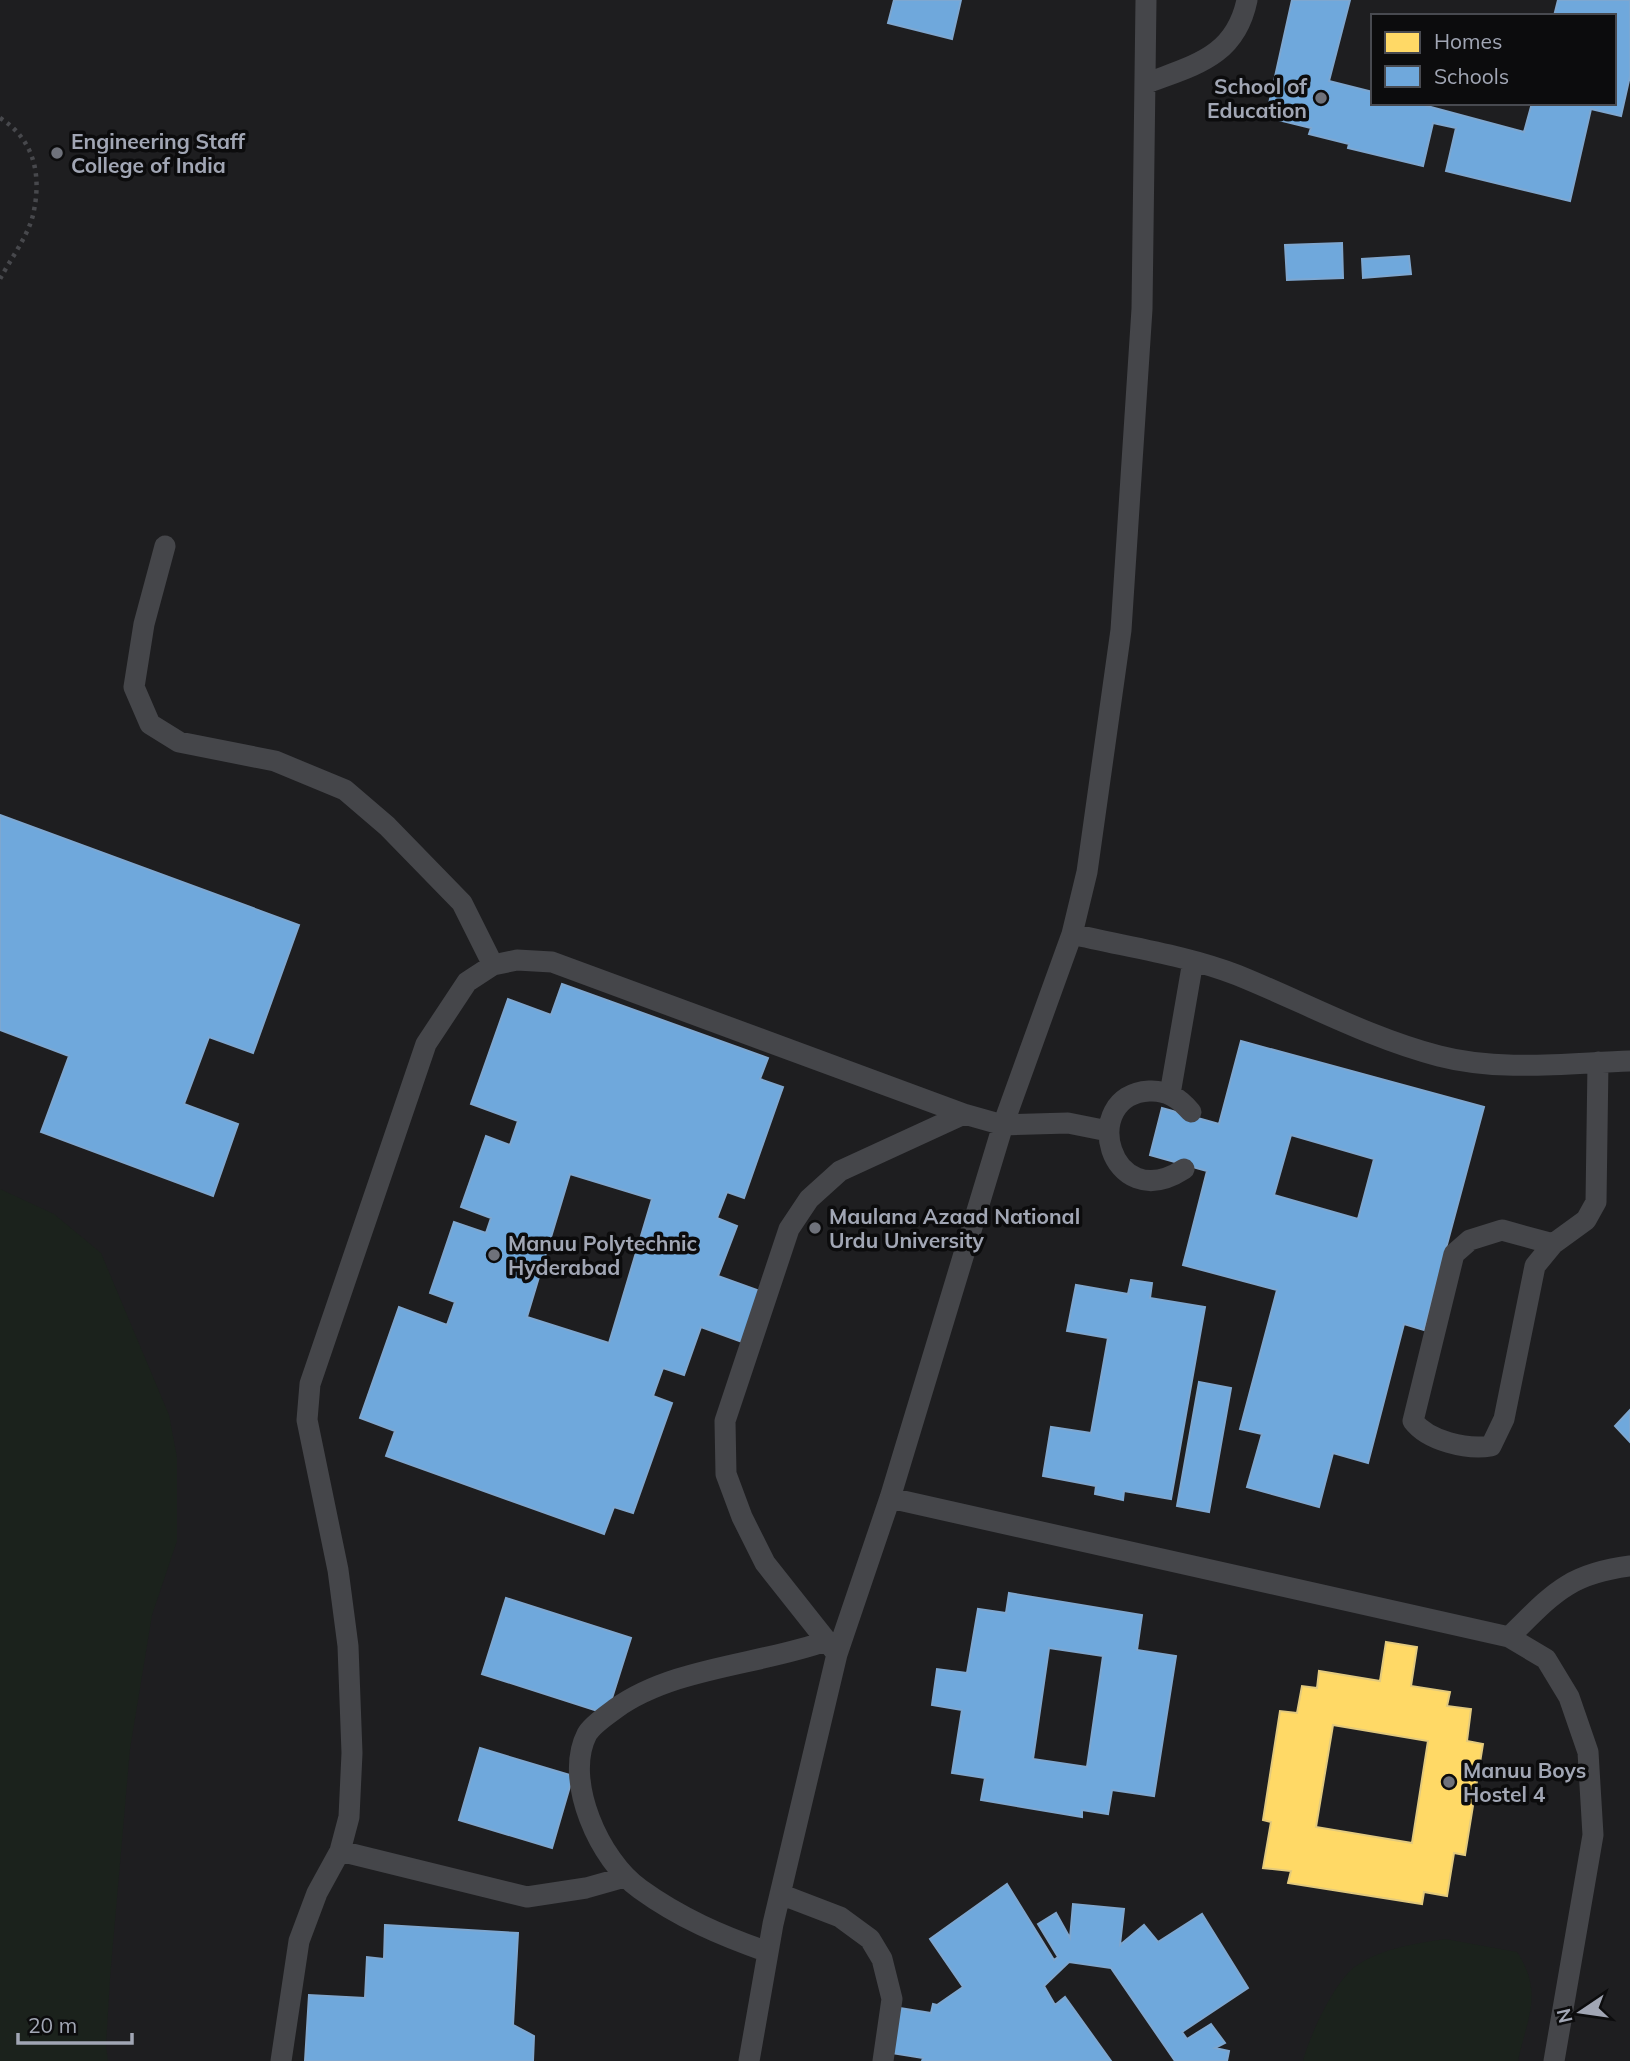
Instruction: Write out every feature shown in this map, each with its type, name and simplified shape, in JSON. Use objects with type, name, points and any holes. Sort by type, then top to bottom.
[{"type":"lane","points":[[749,2061],[768,1952],[832,1647],[890,1498],[1003,1125],[1072,934],[1087,872],[1121,630],[1142,309],[1146,0]]},
{"type":"lane","points":[[1145,84],[1213,57],[1240,24],[1247,0]]},
{"type":"lane","points":[[165,547],[144,624],[134,687],[150,724],[179,742],[275,761],[345,790],[387,826],[462,903],[493,965]]},
{"type":"lane","points":[[1072,934],[1193,961],[1235,974],[1396,1042],[1441,1057],[1499,1065],[1630,1061]]},
{"type":"lane","points":[[281,2061],[299,1941],[317,1893],[340,1851],[349,1817],[348,1646],[338,1570],[307,1420],[310,1384],[426,1044],[467,982],[493,965],[516,960],[552,962],[964,1114],[1003,1125],[1068,1123],[1108,1131]]},
{"type":"lane","points":[[1170,1094],[1193,961]]},
{"type":"lane","points":[[1553,1244],[1502,1230],[1469,1240],[1454,1254],[1413,1421],[1422,1433],[1477,1448],[1492,1446],[1504,1419],[1535,1266],[1553,1244],[1586,1220],[1596,1202],[1598,1062]]},
{"type":"lane","points":[[1184,1169],[1171,1177],[1156,1181],[1140,1179],[1126,1172],[1109,1146],[1108,1131],[1112,1117],[1130,1097],[1143,1091],[1170,1094],[1191,1112]]},
{"type":"lane","points":[[832,1647],[765,1563],[742,1517],[726,1474],[725,1421],[789,1229],[808,1199],[840,1171],[964,1114]]},
{"type":"lane","points":[[890,1498],[1509,1637],[1546,1659],[1569,1697],[1588,1752],[1593,1835],[1555,2061]]},
{"type":"lane","points":[[1509,1637],[1556,1591],[1599,1570],[1630,1566]]},
{"type":"lane","points":[[768,1952],[700,1927],[625,1877],[600,1838],[585,1807],[580,1787],[580,1757],[588,1731],[617,1707],[654,1689],[705,1672],[799,1651],[832,1647]]},
{"type":"lane","points":[[340,1851],[527,1897],[586,1888],[625,1877]]},
{"type":"lane","points":[[780,1894],[840,1917],[870,1939],[882,1959],[892,1999],[883,2061]]},
{"type":"path","points":[[0,118],[18,130],[37,167],[33,217],[0,279]]},
{"type":"shaded area","name":"Maulana Azaad National Urdu University","points":[[0,0],[1630,0],[1630,2061],[0,2061]]},
{"type":"shaded area","points":[[0,1189],[54,1214],[101,1253],[169,1415],[177,1457],[177,1541],[152,1615],[130,1749],[110,1978],[106,2046],[108,2061],[0,2061]]},
{"type":"shaded area","points":[[1445,1939],[1517,1952],[1530,1980],[1532,1993],[1529,2018],[1518,2061],[1303,2061],[1317,2024],[1332,1996],[1356,1966],[1387,1951]]},
{"type":"building: Homes","name":"Manuu Boys Hostel 4","points":[[1386,1642],[1417,1647],[1411,1686],[1450,1692],[1447,1706],[1471,1709],[1467,1741],[1483,1744],[1465,1855],[1454,1853],[1447,1896],[1424,1892],[1422,1904],[1288,1883],[1291,1871],[1263,1868],[1271,1822],[1263,1820],[1280,1711],[1297,1713],[1302,1686],[1317,1688],[1319,1671],[1380,1681]],"holes":[[[1333,1725],[1428,1741],[1412,1843],[1316,1827]]]},
{"type":"building: Schools","points":[[894,0],[961,0],[952,39],[888,23]]},
{"type":"building: Schools","name":"School of Education","points":[[1292,0],[1350,0],[1329,81],[1371,92],[1371,105],[1423,105],[1524,132],[1531,105],[1616,105],[1616,14],[1554,14],[1558,0],[1630,0],[1630,76],[1621,116],[1591,109],[1570,201],[1446,171],[1456,128],[1433,123],[1423,166],[1348,148],[1349,144],[1309,134],[1311,128],[1266,117]]},
{"type":"building: Schools","points":[[1342,243],[1343,278],[1287,280],[1285,245]]},
{"type":"building: Schools","points":[[1409,256],[1411,274],[1363,278],[1362,259]]},
{"type":"building: Schools","points":[[0,815],[299,925],[253,1053],[209,1037],[184,1104],[238,1124],[213,1196],[41,1132],[69,1056],[0,1030]]},
{"type":"building: Schools","name":"Manuu Polytechnic Hyderabad","points":[[562,984],[768,1058],[760,1079],[783,1087],[744,1198],[727,1192],[717,1218],[737,1226],[718,1276],[760,1291],[742,1342],[701,1327],[684,1375],[663,1368],[653,1396],[672,1403],[633,1513],[614,1507],[604,1534],[386,1456],[395,1431],[360,1418],[399,1307],[447,1325],[455,1302],[430,1293],[454,1222],[486,1233],[491,1218],[461,1207],[486,1136],[510,1145],[518,1121],[471,1104],[508,999],[551,1015]],"holes":[[[570,1174],[652,1199],[609,1343],[527,1317]]]},
{"type":"building: Schools","points":[[1241,1041],[1484,1107],[1424,1330],[1404,1324],[1368,1463],[1333,1453],[1319,1507],[1247,1487],[1262,1434],[1240,1429],[1277,1290],[1183,1265],[1207,1171],[1150,1155],[1162,1108],[1219,1124]],"holes":[[[1291,1135],[1374,1159],[1358,1219],[1274,1195]]]},
{"type":"building: Schools","points":[[1131,1280],[1152,1283],[1150,1298],[1205,1307],[1171,1499],[1124,1491],[1123,1500],[1095,1494],[1096,1486],[1043,1476],[1051,1427],[1091,1433],[1108,1338],[1067,1331],[1076,1285],[1128,1294]]},
{"type":"building: Schools","points":[[1199,1382],[1231,1388],[1209,1512],[1177,1506]]},
{"type":"building: Schools","points":[[1630,1410],[1630,1442],[1615,1426]]},
{"type":"building: Schools","points":[[1009,1593],[1142,1615],[1137,1650],[1176,1656],[1154,1796],[1112,1790],[1108,1814],[1082,1810],[1082,1817],[981,1800],[985,1778],[952,1773],[962,1710],[932,1705],[937,1669],[967,1673],[978,1609],[1006,1613]],"holes":[[[1049,1648],[1103,1656],[1087,1767],[1033,1759]]]},
{"type":"building: Schools","points":[[506,1598],[631,1638],[607,1714],[482,1674]]},
{"type":"building: Schools","points":[[480,1748],[573,1776],[552,1848],[459,1820]]},
{"type":"building: Schools","points":[[1007,1884],[1054,1960],[1058,1957],[1038,1924],[1056,1913],[1070,1938],[1073,1904],[1124,1909],[1120,1945],[1144,1925],[1158,1942],[1202,1914],[1248,1988],[1182,2032],[1187,2039],[1211,2024],[1225,2043],[1215,2048],[1229,2051],[1227,2061],[1175,2061],[1111,1968],[1069,1962],[1044,1986],[1055,2005],[1065,1997],[1111,2061],[922,2061],[923,2058],[885,2052],[893,2007],[931,2013],[933,2004],[937,2005],[963,1987],[930,1939]]},
{"type":"building: Schools","points":[[385,1925],[518,1933],[513,2025],[534,2036],[533,2061],[305,2061],[309,1995],[365,1998],[367,1957],[384,1959]]},
{"type":"place","name":"School of Education","points":[[1321,98]]},
{"type":"place","name":"Engineering Staff College of India","points":[[57,153]]},
{"type":"place","name":"Maulana Azaad National Urdu University","points":[[815,1228]]},
{"type":"place","name":"Manuu Polytechnic Hyderabad","points":[[494,1255]]},
{"type":"place","name":"Manuu Boys Hostel 4","points":[[1449,1782]]}]
